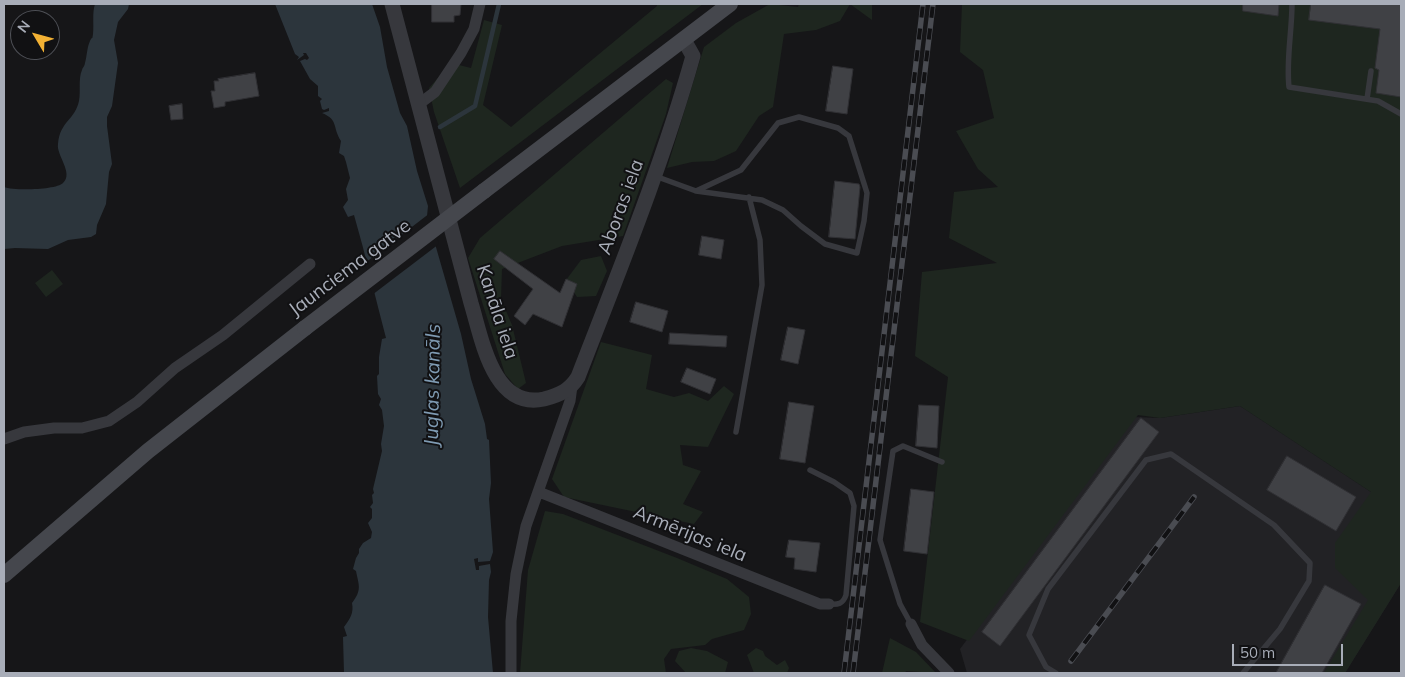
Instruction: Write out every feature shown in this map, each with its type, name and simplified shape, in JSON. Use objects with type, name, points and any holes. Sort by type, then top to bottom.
[{"type":"main road","name":"Jaunciema gatve","points":[[4,575],[148,451],[305,328],[730,4]]},
{"type":"street","name":"Kanāla iela","points":[[392,4],[471,303],[496,377],[516,397],[529,401],[558,396],[572,386]]},
{"type":"street","points":[[419,104],[435,92],[461,53],[474,29],[480,4]]},
{"type":"street","name":"Aboras iela","points":[[572,386],[655,176],[693,56],[684,40]]},
{"type":"street","points":[[4,439],[24,432],[54,428],[82,428],[109,421],[137,402],[174,368],[223,335],[310,264]]},
{"type":"street","points":[[511,673],[511,621],[516,574],[526,526],[570,401],[572,386]]},
{"type":"street","name":"Armērijas iela","points":[[539,492],[775,588],[820,604],[829,604]]},
{"type":"street","points":[[911,624],[922,644],[949,673]]},
{"type":"lane","points":[[1292,4],[1293,18],[1288,74],[1289,87],[1378,101],[1401,114]]},
{"type":"lane","points":[[1367,99],[1371,71]]},
{"type":"lane","points":[[655,176],[696,191],[762,200],[783,210],[826,244],[857,253],[864,221],[867,193],[849,136],[838,128],[799,117],[778,123],[741,170],[696,191]]},
{"type":"lane","points":[[736,432],[762,285],[760,240],[749,197]]},
{"type":"lane","points":[[911,624],[900,604],[880,540],[893,451],[903,446],[942,462]]},
{"type":"lane","points":[[1056,673],[1046,667],[1030,635],[1048,589],[1146,460],[1171,454],[1274,525],[1310,563],[1308,581],[1280,629],[1243,673]]},
{"type":"lane","points":[[810,470],[834,482],[850,493],[854,506],[846,595],[844,601],[837,605],[829,604]]},
{"type":"shaded area","points":[[657,4],[703,4],[460,188],[434,112],[429,88],[451,63],[471,68],[484,20],[502,25],[483,105],[511,127],[657,6]]},
{"type":"shaded area","points":[[770,4],[798,7],[799,4],[850,4],[840,21],[816,30],[784,34],[773,107],[759,116],[736,151],[714,161],[692,162],[667,168],[704,47],[736,23]]},
{"type":"shaded area","points":[[850,4],[872,4],[872,20]]},
{"type":"shaded area","points":[[962,4],[1401,4],[1401,583],[1345,673],[1324,673],[1368,600],[1335,568],[1335,543],[1371,492],[1240,406],[1160,418],[1138,415],[969,641],[920,622],[948,377],[915,356],[922,272],[997,263],[949,238],[954,192],[998,187],[978,169],[956,131],[994,118],[983,70],[960,52]]},
{"type":"shaded area","points":[[666,79],[673,83],[666,114],[623,236],[562,246],[502,269],[501,299],[512,325],[526,383],[518,389],[505,374],[468,258],[480,238]]},
{"type":"shaded area","points":[[601,256],[607,271],[596,296],[577,297],[566,280],[581,260]]},
{"type":"shaded area","points":[[52,270],[63,284],[46,297],[35,283]]},
{"type":"shaded area","points":[[601,342],[652,355],[646,389],[674,397],[689,393],[708,401],[724,386],[734,394],[708,447],[680,445],[683,465],[701,471],[683,504],[703,512],[694,524],[564,497],[552,479]]},
{"type":"shaded area","points":[[1240,406],[1371,492],[1401,583],[1345,673],[967,673],[960,649],[1133,417],[1160,418]]},
{"type":"shaded area","points":[[545,511],[563,514],[727,579],[749,597],[751,614],[744,630],[712,639],[705,645],[671,649],[664,659],[666,673],[520,673],[528,570]]},
{"type":"shaded area","points":[[890,638],[916,652],[936,673],[906,671],[905,673],[882,673]]},
{"type":"shaded area","points":[[691,648],[707,651],[728,662],[725,673],[686,673],[675,661],[679,651]]},
{"type":"shaded area","points":[[756,648],[763,651],[765,656],[777,665],[785,660],[789,668],[787,673],[754,673],[747,655]]},
{"type":"water","points":[[95,4],[129,4],[128,9],[118,22],[114,40],[118,63],[112,106],[107,117],[112,164],[109,172],[106,204],[97,225],[96,234],[91,237],[68,240],[48,249],[4,249],[4,187],[35,189],[52,187],[63,183],[66,179],[66,169],[58,148],[59,136],[79,101],[82,69],[85,64],[89,43],[93,37]]},
{"type":"water","name":"Juglas kanāls","points":[[275,4],[372,4],[380,27],[387,67],[400,113],[407,126],[417,171],[428,206],[427,216],[461,334],[471,379],[485,424],[487,439],[489,440],[491,483],[489,499],[493,552],[490,561],[478,562],[478,558],[474,559],[476,570],[479,570],[479,566],[490,564],[488,617],[493,673],[344,673],[343,637],[347,636],[344,627],[351,616],[352,603],[359,588],[356,571],[353,569],[359,549],[363,543],[371,538],[372,532],[368,523],[372,518],[372,509],[370,507],[373,503],[373,489],[382,451],[381,444],[384,426],[382,410],[379,405],[381,399],[378,394],[377,376],[379,374],[382,339],[386,338],[354,215],[348,217],[343,207],[348,200],[346,189],[350,178],[344,156],[339,153],[341,141],[331,118],[322,113],[329,111],[329,108],[322,109],[320,101],[322,99],[318,96],[318,86],[310,79],[300,61],[309,58],[306,53],[303,53],[304,55],[297,60],[299,57],[295,54]]},
{"type":"pier","points":[[430,213],[439,244],[372,295],[365,263]]},
{"type":"building","points":[[432,4],[461,4],[460,15],[454,16],[454,22],[432,22]]},
{"type":"building","points":[[1243,4],[1279,4],[1278,16],[1243,11]]},
{"type":"building","points":[[1311,4],[1401,4],[1401,97],[1376,93],[1379,70],[1375,68],[1380,29],[1309,20]]},
{"type":"building","points":[[833,66],[853,69],[847,114],[826,111]]},
{"type":"building","points":[[255,73],[259,96],[225,102],[225,106],[214,108],[211,91],[215,91],[214,81]]},
{"type":"building","points":[[182,104],[183,119],[171,120],[169,106]]},
{"type":"building","points":[[835,181],[859,184],[855,239],[829,237]]},
{"type":"building","points":[[702,236],[724,240],[721,259],[699,255]]},
{"type":"building","points":[[500,251],[560,293],[566,279],[577,284],[562,327],[533,314],[525,325],[514,316],[533,289],[494,259]]},
{"type":"building","points":[[636,302],[668,311],[662,332],[630,322]]},
{"type":"building","points":[[788,327],[805,330],[798,364],[781,360]]},
{"type":"building","points":[[670,333],[727,336],[726,347],[669,344]]},
{"type":"building","points":[[687,368],[716,379],[710,394],[681,382]]},
{"type":"building","points":[[789,402],[814,406],[805,463],[780,459]]},
{"type":"building","points":[[919,405],[939,406],[937,448],[916,446]]},
{"type":"building","points":[[1141,418],[1159,432],[1000,646],[982,632]]},
{"type":"building","points":[[1287,456],[1356,497],[1336,531],[1267,490]]},
{"type":"building","points":[[911,489],[934,492],[927,554],[904,551]]},
{"type":"building","points":[[789,540],[820,543],[816,572],[794,569],[795,558],[786,557]]},
{"type":"building","points":[[1325,585],[1361,604],[1322,673],[1276,673]]},
{"type":"waterway","points":[[440,127],[475,106],[499,4]]},
{"type":"railway","points":[[844,673],[923,4]]},
{"type":"railway","points":[[853,673],[933,4]]},
{"type":"railway","points":[[1071,661],[1194,497]]}]
